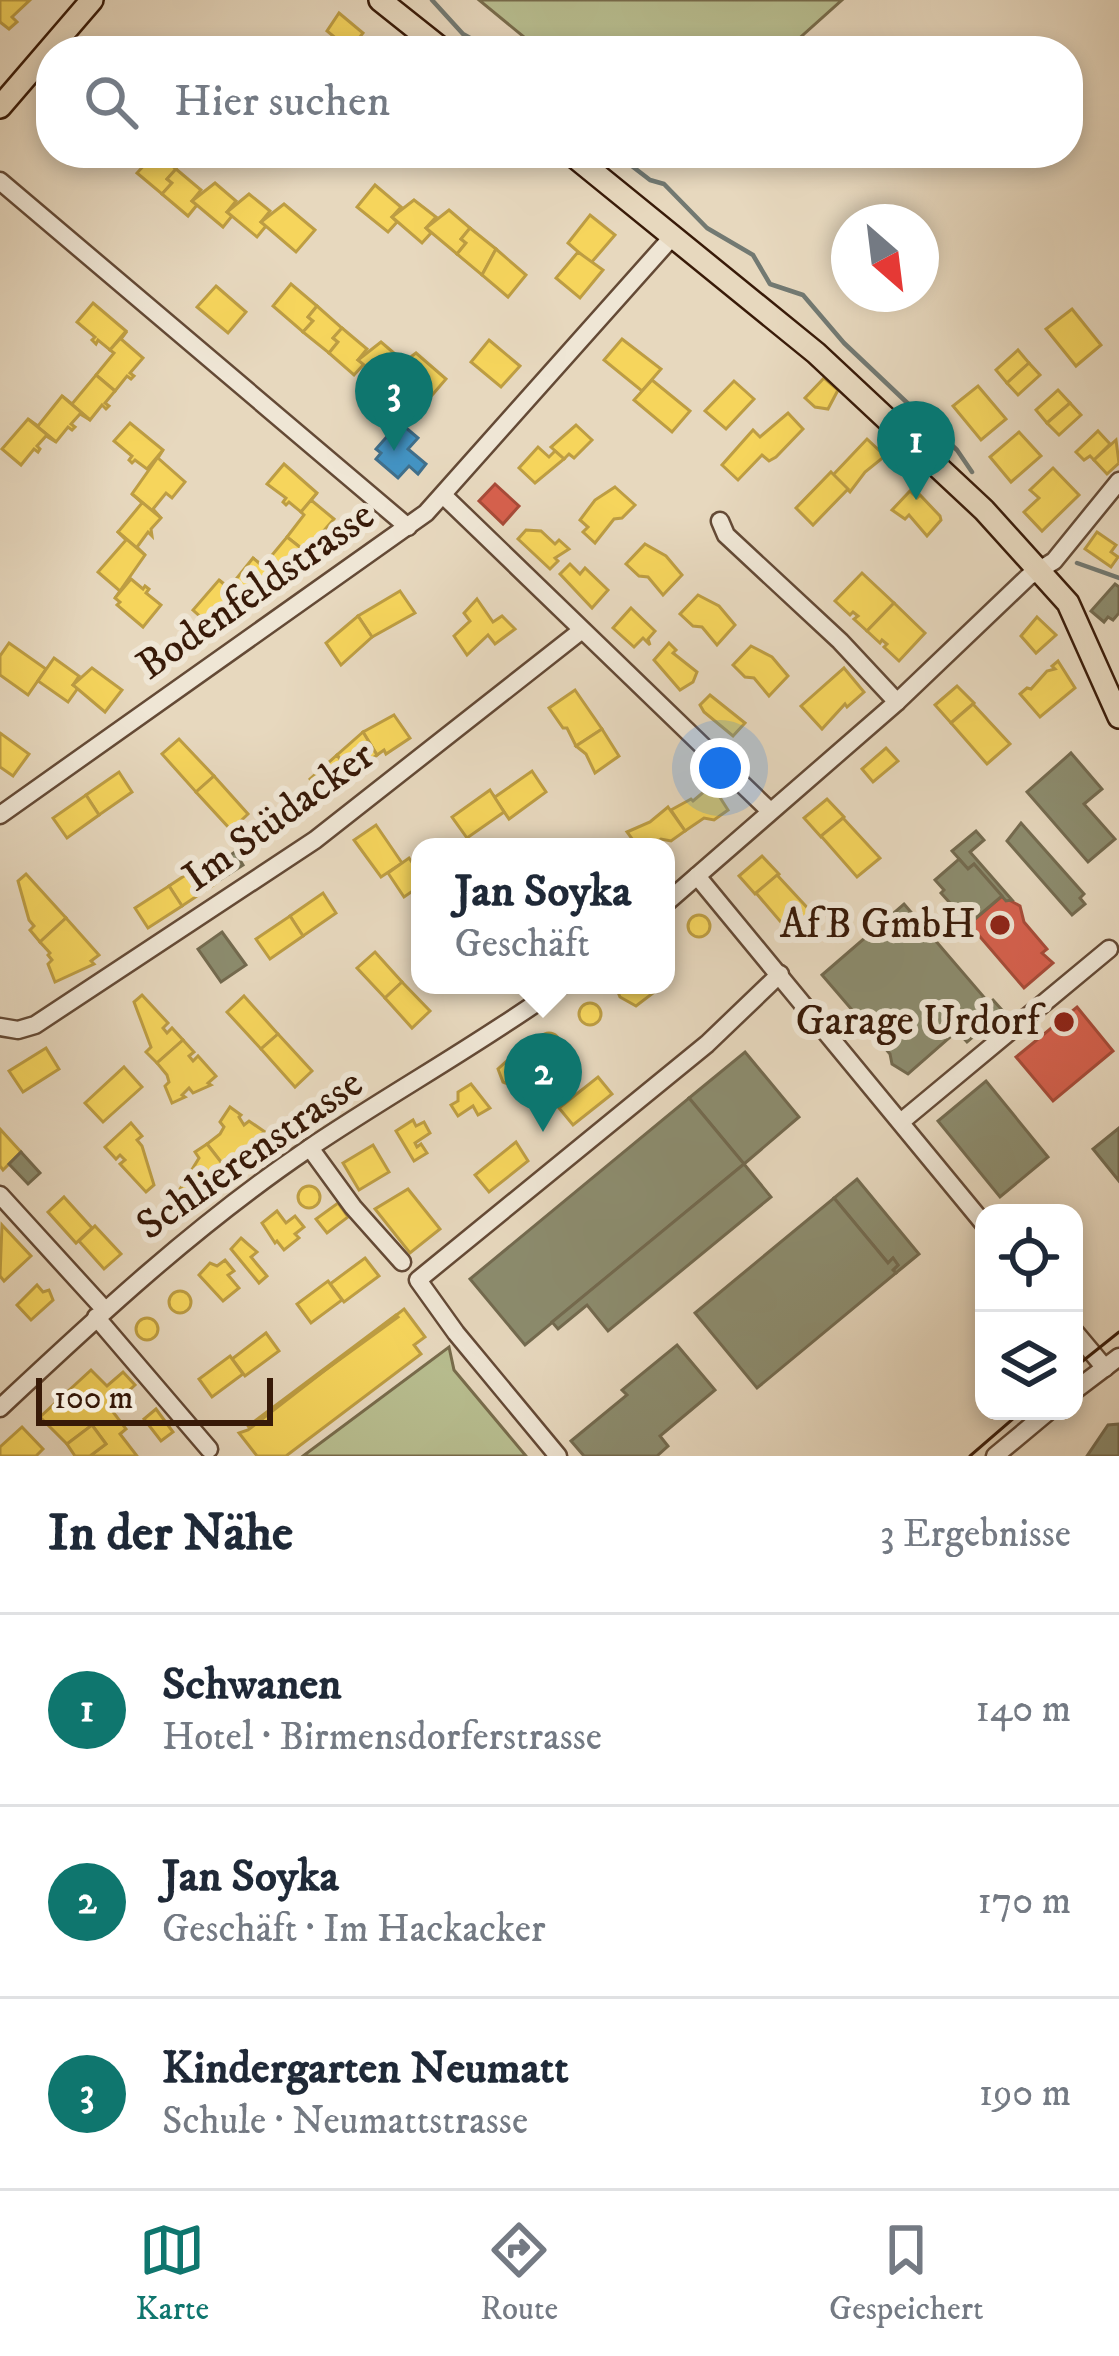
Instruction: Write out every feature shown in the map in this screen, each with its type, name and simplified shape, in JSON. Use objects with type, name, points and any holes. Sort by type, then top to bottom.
[{"type":"main road","points":[[61,36],[92,0]]},
{"type":"main road","points":[[380,0],[425,36]]},
{"type":"main road","points":[[0,107],[36,65]]},
{"type":"main road","points":[[589,168],[883,413],[1041,569],[1083,629],[1119,717]]},
{"type":"street","points":[[0,182],[408,527]]},
{"type":"street","name":"Bodenfeldstrasse","points":[[0,815],[408,527],[442,496],[673,236]]},
{"type":"street","points":[[675,895],[1066,548],[1119,482]]},
{"type":"street","points":[[442,496],[770,811]]},
{"type":"street","points":[[720,521],[726,535],[840,641],[897,702]]},
{"type":"street","name":"Im Stüdacker","points":[[0,1027],[18,1030],[35,1025],[263,876],[582,630]]},
{"type":"street","points":[[697,876],[975,1213]]},
{"type":"street","points":[[902,1121],[1109,949]]},
{"type":"street","points":[[558,1456],[418,1280],[707,1044],[780,974]]},
{"type":"street","name":"Schlierenstrasse","points":[[0,1408],[175,1247],[310,1148],[435,1072],[549,994]]},
{"type":"street","points":[[310,1148],[402,1262]]},
{"type":"street","points":[[0,1195],[209,1449]]},
{"type":"street","points":[[1083,1338],[1112,1362],[1083,1384]]},
{"type":"street","points":[[994,1456],[1038,1420]]},
{"type":"green space","points":[[479,0],[842,0],[802,36],[523,36]]},
{"type":"green space","points":[[449,1347],[454,1370],[526,1456],[303,1456]]},
{"type":"building: Wohnen","points":[[0,0],[30,0],[12,17],[17,22],[9,29],[0,22]]},
{"type":"building: Wohnen","points":[[339,13],[363,33],[333,36],[327,31]]},
{"type":"building: Wohnen","points":[[142,168],[176,169],[162,194],[137,173]]},
{"type":"building: Wohnen","points":[[176,169],[201,190],[188,216],[162,194]]},
{"type":"building: Wohnen","points":[[215,183],[236,201],[223,227],[192,201]]},
{"type":"building: Wohnen","points":[[375,185],[401,207],[388,232],[357,207]]},
{"type":"building: Wohnen","points":[[249,194],[270,211],[257,237],[227,212]]},
{"type":"building: Wohnen","points":[[414,200],[436,217],[422,243],[392,217]]},
{"type":"building: Wohnen","points":[[284,204],[315,230],[296,252],[261,222]]},
{"type":"building: Wohnen","points":[[449,210],[470,228],[457,254],[426,228]]},
{"type":"building: Wohnen","points":[[590,215],[615,235],[591,263],[568,243]]},
{"type":"building: Wohnen","points":[[470,228],[496,249],[482,275],[457,254]]},
{"type":"building: Wohnen","points":[[496,249],[526,275],[508,297],[482,275]]},
{"type":"building: Wohnen","points":[[578,252],[603,270],[580,298],[556,278]]},
{"type":"building: Wohnen","points":[[291,284],[317,306],[303,332],[273,306]]},
{"type":"building: Wohnen","points":[[216,286],[246,312],[228,333],[197,307]]},
{"type":"building: Wohnen","points":[[93,303],[126,331],[110,350],[98,340],[96,344],[95,337],[77,322]]},
{"type":"building: Wohnen","points":[[317,306],[342,328],[329,353],[303,332]]},
{"type":"building: Wohnen","points":[[1072,309],[1101,345],[1076,366],[1046,329]]},
{"type":"building: Wohnen","points":[[342,328],[367,349],[358,360],[364,364],[354,375],[329,353]]},
{"type":"building: Wohnen","points":[[127,331],[121,339],[143,358],[130,373],[134,376],[127,376],[115,391],[96,375],[114,353],[110,350]]},
{"type":"building: Wohnen","points":[[622,339],[661,369],[642,391],[604,360]]},
{"type":"building: Wohnen","points":[[489,340],[520,366],[501,387],[471,362]]},
{"type":"building: Wohnen","points":[[381,342],[402,360],[389,386],[358,360]]},
{"type":"building: Wohnen","points":[[1018,350],[1029,363],[1007,383],[996,370]]},
{"type":"building: Wohnen","points":[[416,353],[446,379],[428,400],[393,370]]},
{"type":"building: Wohnen","points":[[1029,363],[1040,375],[1018,395],[1007,383]]},
{"type":"building: Wohnen","points":[[96,375],[115,391],[105,403],[109,406],[102,405],[90,420],[62,396],[72,404]]},
{"type":"building: Wohnen","points":[[824,378],[838,390],[828,409],[815,407],[805,398]]},
{"type":"building: Wohnen","points":[[652,380],[690,411],[672,432],[634,400]]},
{"type":"building: Wohnen","points":[[734,381],[754,399],[726,429],[705,411]]},
{"type":"building: Wohnen","points":[[978,386],[1006,419],[981,440],[953,406]]},
{"type":"building: Wohnen","points":[[1058,390],[1070,403],[1047,423],[1036,410]]},
{"type":"building: Wohnen","points":[[62,396],[90,420],[80,414],[71,424],[75,427],[68,427],[56,442],[28,419],[38,426]]},
{"type":"building: Wohnen","points":[[1070,403],[1081,415],[1059,435],[1047,423]]},
{"type":"building: Wohnen","points":[[788,413],[803,429],[776,457],[769,461],[762,455],[738,480],[722,465],[753,430],[760,437]]},
{"type":"building: Wohnen","points":[[28,419],[56,442],[46,436],[38,452],[34,449],[21,465],[2,449]]},
{"type":"building: Wohnen","points":[[130,423],[163,450],[147,469],[135,460],[132,463],[132,456],[114,441]]},
{"type":"building: Wohnen","points":[[576,425],[592,440],[574,458],[569,454],[564,459],[551,447]]},
{"type":"building: Wohnen","points":[[1098,431],[1110,444],[1094,460],[1090,456],[1084,460],[1076,452]]},
{"type":"building: Wohnen","points":[[1019,432],[1041,456],[1011,482],[990,457]]},
{"type":"building: Wohnen","points":[[867,439],[885,456],[850,492],[833,475]]},
{"type":"building: Wohnen","points":[[1116,440],[1119,463],[1107,474],[1094,460]]},
{"type":"building: Wohnen","points":[[538,447],[549,457],[555,451],[564,459],[535,483],[519,468]]},
{"type":"building: Wohnen","points":[[163,450],[158,458],[185,482],[172,498],[166,493],[153,509],[161,518],[132,494]]},
{"type":"building: Wohnen","points":[[284,464],[317,493],[301,512],[289,502],[286,505],[286,498],[267,484]]},
{"type":"building: Wohnen","points":[[1053,468],[1079,495],[1042,531],[1024,512],[1039,498],[1030,490]]},
{"type":"building: Wohnen","points":[[831,472],[848,489],[813,525],[796,508]]},
{"type":"building: Wohnen","points":[[615,487],[635,505],[622,518],[614,519],[595,543],[583,532],[588,527],[580,520],[595,500]]},
{"type":"building: Wohnen","points":[[910,491],[940,516],[927,536],[909,515],[905,519],[892,510]]},
{"type":"building: Wohnen","points":[[132,494],[161,518],[151,529],[152,536],[148,532],[137,547],[145,555],[118,532],[142,503]]},
{"type":"building: Wohnen","points":[[311,500],[334,519],[321,534],[322,540],[318,537],[306,552],[287,537]]},
{"type":"building: Wohnen","points":[[526,530],[541,531],[569,549],[555,558],[558,561],[550,569],[518,539]]},
{"type":"building: Wohnen","points":[[117,531],[145,555],[120,591],[98,572],[126,540]]},
{"type":"building: Wohnen","points":[[1097,532],[1116,545],[1111,552],[1118,557],[1111,567],[1085,549]]},
{"type":"building: Wohnen","points":[[287,537],[306,552],[296,564],[299,567],[293,567],[281,582],[253,558],[263,566]]},
{"type":"building: Wohnen","points":[[645,544],[666,556],[682,575],[663,595],[648,577],[639,576],[626,564]]},
{"type":"building: Wohnen","points":[[253,558],[281,582],[271,575],[262,586],[265,589],[259,589],[247,604],[219,580],[229,588]]},
{"type":"building: Wohnen","points":[[570,564],[580,574],[585,568],[608,590],[592,608],[560,574]]},
{"type":"building: Wohnen","points":[[862,573],[894,603],[867,631],[854,619],[858,616],[835,601]]},
{"type":"building: Wohnen","points":[[131,579],[149,589],[146,593],[161,605],[143,627],[115,598]]},
{"type":"building: Wohnen","points":[[219,580],[247,604],[237,597],[228,608],[231,611],[224,611],[212,627],[193,610]]},
{"type":"building: Wohnen","points":[[400,591],[415,613],[372,637],[358,616]]},
{"type":"building: Wohnen","points":[[698,595],[719,606],[735,625],[717,645],[702,627],[693,626],[680,614]]},
{"type":"building: Wohnen","points":[[477,599],[493,622],[502,616],[515,629],[495,644],[488,635],[467,655],[454,636],[470,621],[464,613]]},
{"type":"building: Wohnen","points":[[894,603],[925,633],[899,661],[884,647],[887,644],[867,631]]},
{"type":"building: Wohnen","points":[[631,608],[655,631],[648,639],[650,645],[643,638],[634,647],[613,628]]},
{"type":"building: Wohnen","points":[[358,616],[372,637],[341,665],[326,643]]},
{"type":"building: Wohnen","points":[[1037,617],[1056,635],[1036,653],[1021,636]]},
{"type":"building: Wohnen","points":[[9,643],[46,669],[28,695],[0,675],[0,656]]},
{"type":"building: Wohnen","points":[[669,643],[676,650],[673,653],[697,672],[693,682],[680,690],[654,660]]},
{"type":"building: Wohnen","points":[[751,646],[772,657],[788,676],[769,696],[754,678],[745,677],[733,665]]},
{"type":"building: Wohnen","points":[[54,658],[79,676],[73,685],[78,688],[68,702],[38,681]]},
{"type":"building: Wohnen","points":[[1058,661],[1075,688],[1040,717],[1020,694],[1055,669],[1052,666]]},
{"type":"building: Wohnen","points":[[92,668],[122,690],[105,712],[73,685]]},
{"type":"building: Wohnen","points":[[844,668],[864,692],[822,729],[801,706]]},
{"type":"building: Wohnen","points":[[957,686],[974,703],[951,723],[935,705]]},
{"type":"building: Wohnen","points":[[575,690],[602,729],[576,746],[549,708]]},
{"type":"building: Wohnen","points":[[710,695],[745,723],[733,736],[700,705]]},
{"type":"building: Wohnen","points":[[973,704],[1010,744],[987,764],[951,723]]},
{"type":"building: Wohnen","points":[[394,715],[410,738],[377,755],[363,732]]},
{"type":"building: Wohnen","points":[[602,729],[619,756],[595,773],[576,746]]},
{"type":"building: Wohnen","points":[[363,732],[377,755],[370,760],[373,764],[353,777],[337,755]]},
{"type":"building: Wohnen","points":[[0,733],[29,754],[13,776],[0,767]]},
{"type":"building: Wohnen","points":[[179,739],[214,776],[196,792],[162,754]]},
{"type":"building: Wohnen","points":[[886,748],[898,761],[873,782],[862,769]]},
{"type":"building: Wohnen","points":[[337,755],[353,777],[325,801],[310,779]]},
{"type":"building: Wohnen","points":[[532,771],[546,792],[509,819],[492,794],[495,797]]},
{"type":"building: Wohnen","points":[[119,772],[132,792],[99,815],[86,795]]},
{"type":"building: Wohnen","points":[[214,776],[248,814],[231,830],[196,792]]},
{"type":"building: Wohnen","points":[[712,785],[728,810],[685,831],[671,810],[693,801]]},
{"type":"building: Wohnen","points":[[490,790],[504,812],[467,838],[452,817]]},
{"type":"building: Wohnen","points":[[86,795],[99,815],[67,838],[53,818]]},
{"type":"building: Wohnen","points":[[827,799],[844,817],[821,837],[804,818]]},
{"type":"building: Wohnen","points":[[668,807],[685,831],[675,838],[631,838],[627,832]]},
{"type":"building: Wohnen","points":[[843,818],[880,858],[857,877],[821,836]]},
{"type":"building: Wohnen","points":[[376,825],[402,863],[381,877],[354,840]]},
{"type":"building: Wohnen","points":[[762,856],[779,874],[755,894],[739,876]]},
{"type":"building: Wohnen","points":[[409,858],[411,892],[404,897],[388,873]]},
{"type":"building: Wohnen","points":[[202,864],[215,884],[182,906],[169,886]]},
{"type":"building: Wohnen","points":[[26,874],[66,918],[40,942],[30,930],[34,926],[18,881]]},
{"type":"building: Wohnen","points":[[777,875],[814,915],[792,935],[756,893]]},
{"type":"building: Wohnen","points":[[169,886],[182,906],[148,928],[135,908]]},
{"type":"building: Wohnen","points":[[323,893],[336,913],[303,936],[290,916]]},
{"type":"building: Wohnen","points":[[699,915],[710,926],[699,937],[688,926]]},
{"type":"building: Wohnen","points":[[290,916],[303,936],[270,959],[256,939]]},
{"type":"building: Wohnen","points":[[66,918],[99,955],[91,961],[94,964],[55,982],[48,964],[50,953],[40,942]]},
{"type":"building: Wohnen","points":[[375,952],[402,982],[385,998],[357,968]]},
{"type":"building: Wohnen","points":[[402,982],[430,1011],[412,1028],[385,998]]},
{"type":"building: Wohnen","points":[[619,994],[652,994],[636,1006]]},
{"type":"building: Wohnen","points":[[142,995],[168,1023],[163,1028],[167,1033],[172,1028],[183,1040],[157,1063],[146,1052],[151,1047],[134,1002]]},
{"type":"building: Wohnen","points":[[244,996],[278,1034],[261,1049],[227,1012]]},
{"type":"building: Wohnen","points":[[590,1003],[601,1014],[590,1025],[579,1014]]},
{"type":"building: Wohnen","points":[[549,1033],[560,1044],[549,1055],[538,1044]]},
{"type":"building: Wohnen","points":[[278,1034],[312,1071],[295,1087],[261,1049]]},
{"type":"building: Wohnen","points":[[183,1040],[194,1052],[189,1056],[193,1061],[198,1056],[216,1076],[211,1085],[193,1093],[189,1088],[185,1097],[172,1103],[165,1086],[167,1075],[157,1063]]},
{"type":"building: Wohnen","points":[[46,1048],[59,1069],[23,1092],[9,1071]]},
{"type":"building: Wohnen","points":[[511,1057],[523,1073],[508,1084],[498,1069]]},
{"type":"building: Wohnen","points":[[124,1067],[142,1087],[103,1122],[85,1103]]},
{"type":"building: Wohnen","points":[[598,1077],[612,1094],[573,1125],[559,1108]]},
{"type":"building: Wohnen","points":[[471,1084],[490,1108],[478,1115],[473,1106],[458,1116],[451,1105],[458,1101],[458,1092]]},
{"type":"building: Wohnen","points":[[230,1107],[241,1115],[244,1125],[249,1121],[265,1132],[268,1142],[246,1158],[243,1153],[238,1156],[241,1161],[228,1171],[207,1144],[220,1134],[224,1127],[220,1122]]},
{"type":"building: Wohnen","points":[[413,1120],[416,1126],[424,1122],[430,1133],[415,1143],[427,1153],[414,1161],[396,1131]]},
{"type":"building: Wohnen","points":[[131,1123],[142,1136],[137,1140],[154,1185],[146,1192],[120,1164],[125,1160],[120,1155],[116,1159],[105,1147]]},
{"type":"building: Wohnen","points":[[0,1129],[21,1152],[3,1170],[0,1166]]},
{"type":"building: Wohnen","points":[[516,1142],[528,1161],[489,1192],[475,1175]]},
{"type":"building: Wohnen","points":[[207,1144],[228,1171],[216,1180],[212,1175],[207,1179],[211,1184],[180,1207],[174,1199],[199,1158],[195,1152]]},
{"type":"building: Wohnen","points":[[373,1145],[389,1172],[359,1190],[343,1163]]},
{"type":"building: Wohnen","points":[[309,1186],[320,1197],[309,1208],[298,1197]]},
{"type":"building: Wohnen","points":[[408,1189],[440,1229],[410,1253],[375,1209]]},
{"type":"building: Wohnen","points":[[64,1197],[92,1228],[76,1243],[48,1212]]},
{"type":"building: Wohnen","points":[[338,1203],[348,1217],[327,1233],[316,1219]]},
{"type":"building: Wohnen","points":[[277,1211],[286,1223],[295,1216],[304,1227],[284,1250],[262,1223]]},
{"type":"building: Wohnen","points":[[2,1225],[31,1256],[4,1281],[0,1276]]},
{"type":"building: Wohnen","points":[[95,1226],[121,1254],[104,1269],[79,1241]]},
{"type":"building: Wohnen","points":[[241,1238],[257,1252],[251,1257],[267,1276],[259,1283],[231,1249]]},
{"type":"building: Wohnen","points":[[365,1258],[379,1276],[344,1302],[330,1284]]},
{"type":"building: Wohnen","points":[[225,1260],[234,1271],[228,1275],[239,1288],[223,1301],[199,1275],[210,1263],[217,1266]]},
{"type":"building: Wohnen","points":[[328,1281],[342,1300],[311,1323],[297,1304]]},
{"type":"building: Wohnen","points":[[37,1285],[43,1292],[49,1290],[53,1300],[31,1320],[17,1305]]},
{"type":"building: Wohnen","points":[[180,1291],[191,1302],[180,1313],[169,1302]]},
{"type":"building: Wohnen","points":[[404,1309],[425,1337],[414,1345],[421,1354],[286,1456],[257,1456],[239,1433]]},
{"type":"building: Wohnen","points":[[396,1315],[398,1317],[247,1427]]},
{"type":"building: Wohnen","points":[[147,1318],[158,1329],[147,1340],[136,1329]]},
{"type":"building: Wohnen","points":[[266,1333],[279,1351],[245,1376],[232,1359]]},
{"type":"building: Wohnen","points":[[230,1356],[243,1374],[212,1397],[199,1379]]},
{"type":"building: Wohnen","points":[[91,1370],[107,1386],[123,1372],[135,1385],[110,1408],[126,1429],[120,1434],[137,1456],[90,1456],[106,1444],[92,1425],[67,1444],[40,1417]]},
{"type":"building: Wohnen","points":[[156,1409],[173,1432],[161,1441],[144,1419]]},
{"type":"building: Wohnen","points":[[92,1425],[106,1444],[90,1456],[75,1456],[67,1444]]},
{"type":"building: Wohnen","points":[[22,1427],[43,1449],[36,1456],[0,1456],[0,1447]]},
{"type":"building: Handel","points":[[495,484],[519,506],[503,524],[479,501]]},
{"type":"building: Handel","points":[[1002,896],[1020,906],[1024,922],[1053,963],[1024,988],[969,924]]},
{"type":"building: Handel","points":[[1077,1007],[1113,1051],[1053,1101],[1016,1057]]},
{"type":"building: Schulen","points":[[405,427],[418,438],[408,449],[426,464],[418,474],[409,466],[398,478],[376,459],[381,453],[376,449],[390,433],[396,438]]},
{"type":"building: Industrie","points":[[1115,584],[1119,613],[1104,622],[1091,611]]},
{"type":"building: Industrie","points":[[1071,753],[1102,789],[1084,804],[1115,839],[1088,862],[1027,792]]},
{"type":"building: Industrie","points":[[1021,823],[1084,894],[1080,898],[1085,904],[1072,915],[1007,841]]},
{"type":"building: Industrie","points":[[976,831],[984,840],[970,852],[1012,900],[1006,901],[974,864],[968,869],[952,851]]},
{"type":"building: Industrie","points":[[235,852],[243,865],[215,883],[207,870]]},
{"type":"building: Industrie","points":[[959,859],[968,869],[974,864],[1002,896],[969,924],[935,880]]},
{"type":"building: Industrie","points":[[904,904],[989,1003],[908,1074],[892,1064],[890,1054],[822,975]]},
{"type":"building: Industrie","points":[[222,932],[246,965],[221,982],[198,949]]},
{"type":"building: Industrie","points":[[993,1000],[1003,1011],[967,1042],[957,1031]]},
{"type":"building: Industrie","points":[[745,1052],[799,1117],[744,1164],[689,1098]]},
{"type":"building: Industrie","points":[[986,1081],[1048,1157],[1000,1197],[938,1121]]},
{"type":"building: Industrie","points":[[689,1098],[744,1164],[525,1345],[470,1279]]},
{"type":"building: Industrie","points":[[1119,1128],[1119,1181],[1093,1149]]},
{"type":"building: Industrie","points":[[21,1152],[40,1173],[28,1184],[9,1164]]},
{"type":"building: Industrie","points":[[744,1164],[771,1197],[608,1331],[587,1305],[558,1329],[552,1322]]},
{"type":"building: Industrie","points":[[857,1179],[919,1254],[896,1273],[893,1258],[888,1263],[834,1198]]},
{"type":"building: Industrie","points":[[834,1198],[888,1263],[893,1258],[896,1273],[757,1388],[695,1313]]},
{"type":"building: Industrie","points":[[677,1345],[715,1390],[660,1436],[668,1446],[657,1456],[584,1456],[571,1441]]},
{"type":"building: Industrie","points":[[1119,1424],[1119,1456],[1087,1456],[1108,1425]]},
{"type":"waterway","points":[[432,0],[467,36]]},
{"type":"waterway","points":[[634,168],[664,184],[707,228],[753,255],[770,284],[803,295],[844,343],[957,450],[972,472]]},
{"type":"waterway","points":[[1077,563],[1119,578]]},
{"type":"tram line","points":[[1083,1361],[1119,1332]]},
{"type":"tram line","points":[[970,1456],[1012,1420]]},
{"type":"place","name":"Kindergarten Neumatt","points":[[394,451]]},
{"type":"place","name":"Schwanen","points":[[916,500]]},
{"type":"place","name":"AfB GmbH","points":[[1000,925]]},
{"type":"place","name":"Garage Urdorf","points":[[1064,1022]]},
{"type":"place","name":"Jan Soyka","points":[[543,1132]]}]
